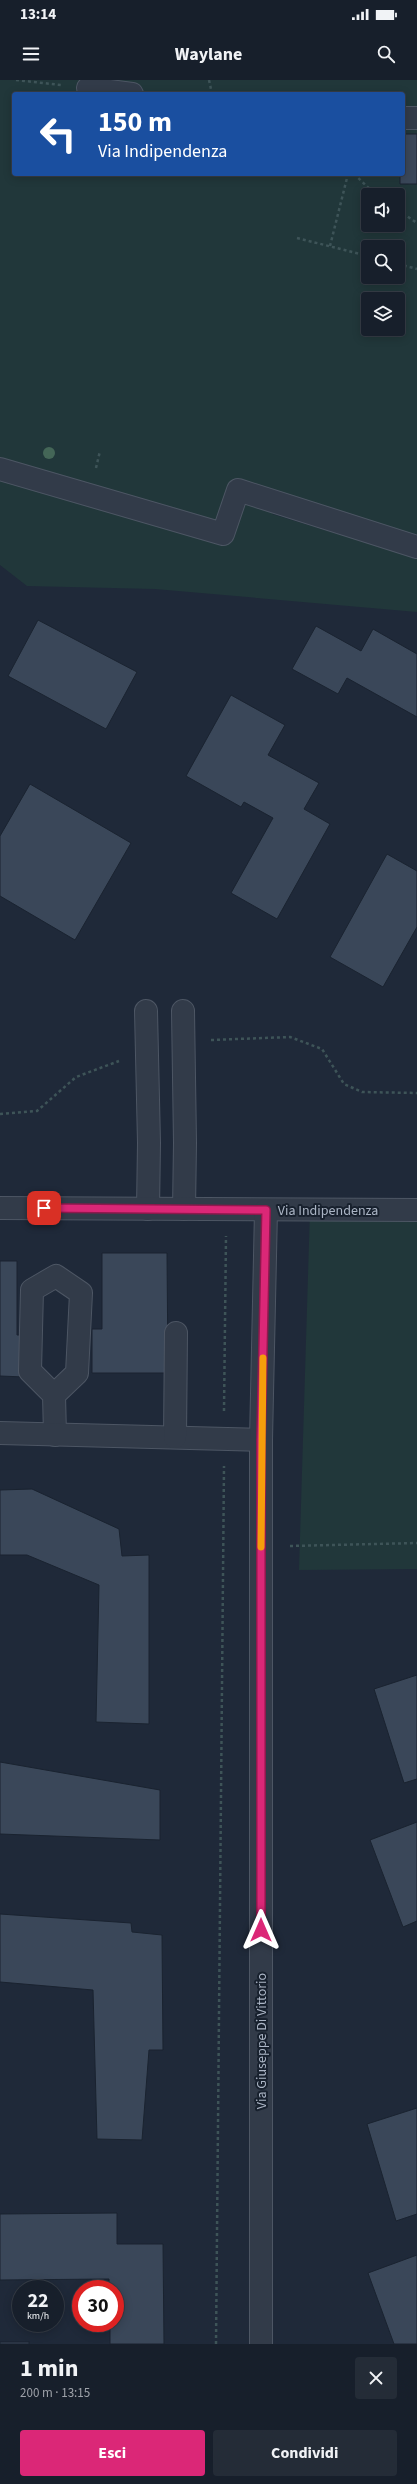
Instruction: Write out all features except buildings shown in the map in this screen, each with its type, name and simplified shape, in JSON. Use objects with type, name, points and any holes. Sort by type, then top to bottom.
[{"type":"street","points":[[88,88],[117,92]]},
{"type":"street","points":[[405,118],[417,118]]},
{"type":"street","points":[[0,469],[223,534],[238,490],[417,547]]},
{"type":"street","points":[[146,1011],[149,1143],[148,1209]]},
{"type":"street","points":[[183,1011],[184,1209]]},
{"type":"street","name":"Via Indipendenza","points":[[0,1208],[417,1210]]},
{"type":"street","name":"Via Giuseppe Di Vittorio","points":[[261,2344],[261,1440],[266,1210]]},
{"type":"street","points":[[54,1395],[78,1373],[81,1293],[56,1276],[32,1290],[30,1371],[54,1395],[55,1435]]},
{"type":"street","points":[[175,1437],[176,1333]]},
{"type":"street","points":[[0,1433],[261,1440]]},
{"type":"path","points":[[16,80],[88,88]]},
{"type":"path","points":[[209,80],[212,92]]},
{"type":"path","points":[[330,246],[348,176]]},
{"type":"path","points":[[356,176],[369,188]]},
{"type":"path","points":[[405,215],[417,223]]},
{"type":"path","points":[[297,238],[361,254]]},
{"type":"path","points":[[405,266],[417,270]]},
{"type":"path","points":[[216,2344],[226,1209]]},
{"type":"path","points":[[288,1546],[417,1543]]},
{"type":"green space","points":[[0,80],[417,80],[417,535],[287,498],[272,514],[417,558],[417,612],[155,589],[27,586],[0,565]]},
{"type":"green space","points":[[310,1210],[417,1210],[417,1569],[299,1570]]},
{"type":"slow traffic","points":[[261,1547],[263,1358]]},
{"type":"route","points":[[44,1208],[266,1210],[261,1440],[261,1930]]}]
